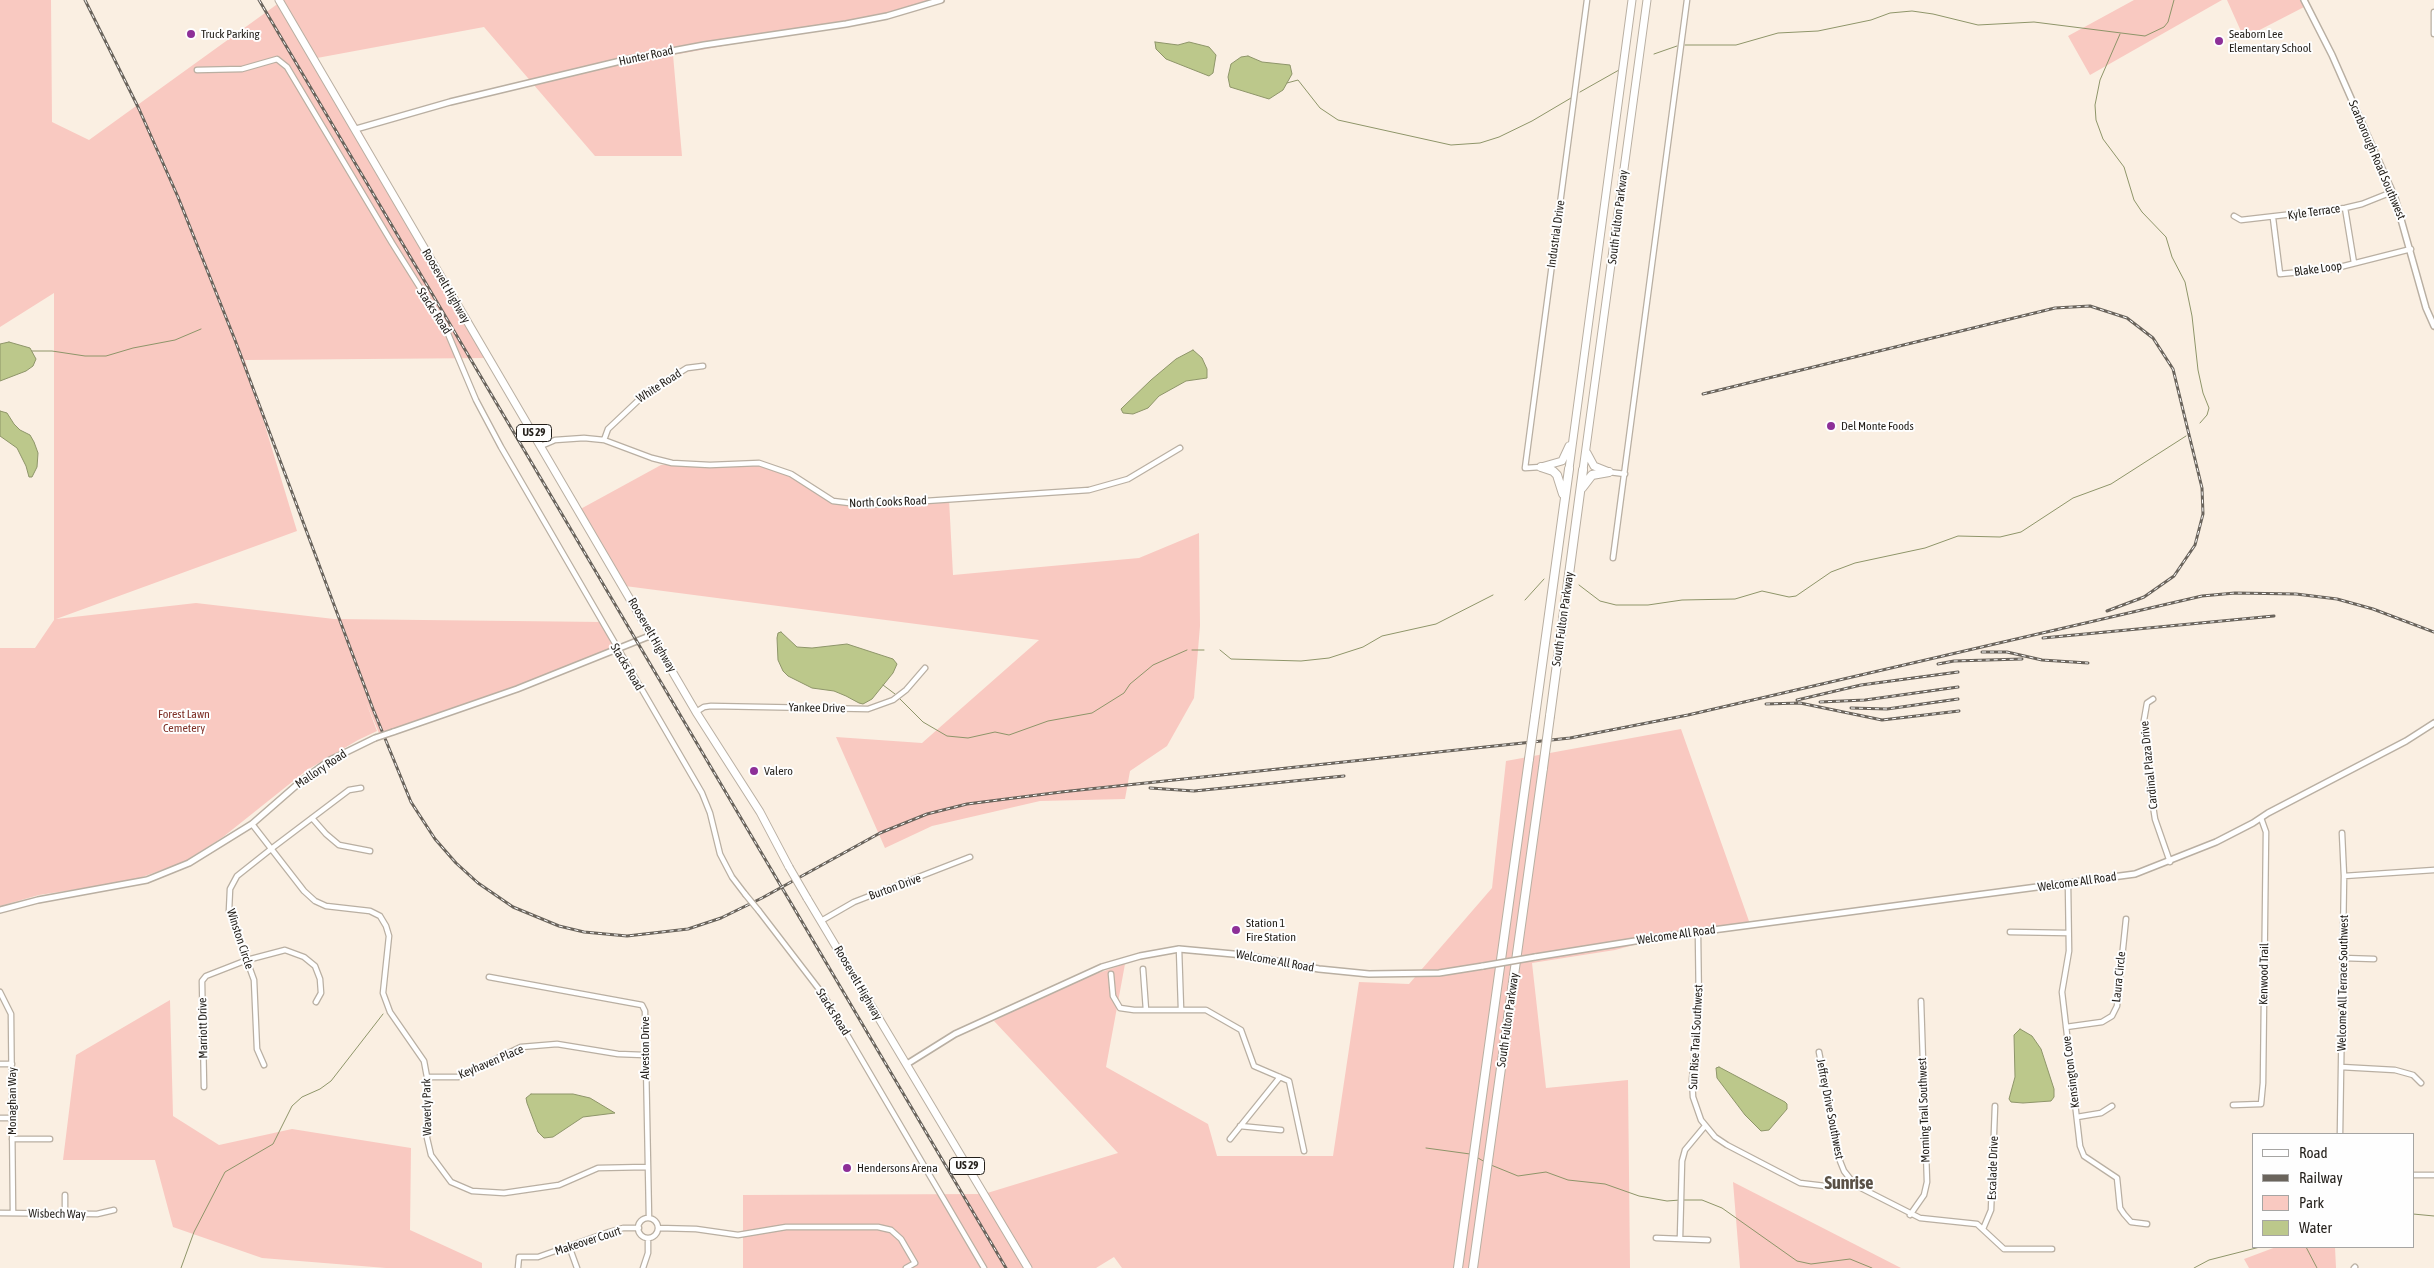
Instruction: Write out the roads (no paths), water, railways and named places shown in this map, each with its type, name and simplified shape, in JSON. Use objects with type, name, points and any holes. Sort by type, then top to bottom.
[{"type":"highway","points":[[1541,467],[1553,472],[1559,480],[1564,510]]},
{"type":"highway","name":"South Fulton Parkway","points":[[1456,1268],[1465,1226],[1569,469]]},
{"type":"highway","name":"South Fulton Parkway","points":[[1474,1268],[1583,470]]},
{"type":"highway","points":[[1580,492],[1590,476],[1609,472]]},
{"type":"main road","name":"Roosevelt Highway","points":[[279,0],[696,712],[760,812],[807,898],[1028,1268]]},
{"type":"main road","name":"South Fulton Parkway","points":[[1569,469],[1632,0]]},
{"type":"main road","name":"South Fulton Parkway","points":[[1583,470],[1647,0]]},
{"type":"main road","points":[[1541,467],[1556,464],[1564,458],[1576,424]]},
{"type":"main road","points":[[1586,448],[1592,464],[1609,472]]},
{"type":"street","name":"Hunter Road","points":[[356,130],[450,102],[629,59],[704,45],[846,24],[887,16],[940,0]]},
{"type":"street","name":"Industrial Drive","points":[[1541,467],[1526,468],[1587,0]]},
{"type":"street","points":[[1613,558],[1687,0]]},
{"type":"street","name":"Scarborough Road Southwest","points":[[2305,0],[2332,55],[2392,192],[2410,248],[2426,308],[2434,326]]},
{"type":"street","points":[[2434,12],[2434,34]]},
{"type":"street","name":"Stacks Road","points":[[197,70],[251,67],[277,59],[287,67],[392,243],[446,329],[476,400],[501,447],[616,650],[702,793],[710,812],[720,854],[732,877],[825,997],[984,1268]]},
{"type":"street","name":"Kyle Terrace","points":[[2234,216],[2241,220],[2273,218],[2345,208],[2362,204],[2392,192]]},
{"type":"street","points":[[2345,208],[2354,263]]},
{"type":"street","name":"Blake Loop","points":[[2273,218],[2280,274],[2332,269],[2410,248]]},
{"type":"street","name":"White Road","points":[[604,440],[608,429],[644,395],[688,368],[703,366]]},
{"type":"street","name":"North Cooks Road","points":[[541,446],[570,438],[604,440],[652,458],[672,463],[710,465],[748,462],[770,465],[792,474],[834,501],[860,505],[1089,490],[1128,479],[1180,448]]},
{"type":"street","points":[[1609,472],[1625,474]]},
{"type":"street","name":"Mallory Road","points":[[0,910],[63,895],[131,884],[164,875],[189,863],[252,824],[299,783],[330,760],[375,738],[525,686],[652,635]]},
{"type":"street","name":"Yankee Drive","points":[[696,712],[704,707],[711,706],[868,709],[894,700],[925,668]]},
{"type":"street","name":"Cardinal Plaza Drive","points":[[2153,699],[2147,703],[2144,720],[2151,793],[2155,819],[2170,862]]},
{"type":"street","name":"Welcome All Road","points":[[907,1064],[968,1028],[1108,964],[1179,949],[1213,951],[1347,973],[1439,973],[1660,937],[1698,934],[1783,920],[2135,874],[2170,862],[2216,842],[2406,741],[2434,723]]},
{"type":"street","name":"Winston Circle","points":[[264,1065],[257,1049],[254,980],[229,911],[230,889],[237,876],[271,849],[349,790],[361,788]]},
{"type":"street","points":[[312,818],[339,845],[370,851]]},
{"type":"street","name":"Kenwood Trail","points":[[2233,1105],[2260,1104],[2261,1097],[2266,832],[2260,818]]},
{"type":"street","name":"Waverly Park","points":[[252,824],[304,890],[315,901],[326,906],[370,911],[380,916],[389,936],[383,993],[390,1012],[420,1052],[424,1061],[427,1077],[427,1138],[431,1155],[451,1182],[472,1191],[504,1193],[560,1185],[598,1168],[646,1167]]},
{"type":"street","name":"Welcome All Terrace Southwest","points":[[2340,1133],[2344,876],[2342,833]]},
{"type":"street","name":"Burton Drive","points":[[821,920],[854,902],[970,858]]},
{"type":"street","points":[[2344,876],[2434,870]]},
{"type":"street","name":"Kensington Cove","points":[[2068,884],[2068,951],[2062,992],[2080,1146],[2084,1156],[2117,1178],[2120,1208],[2124,1214],[2131,1222],[2147,1224]]},
{"type":"street","name":"Laura Circle","points":[[2066,1027],[2102,1022],[2112,1016],[2117,1006],[2126,920]]},
{"type":"street","points":[[2010,932],[2068,933]]},
{"type":"street","name":"Sun Rise Trail Southwest","points":[[1698,934],[1699,1010],[1692,1079],[1695,1105],[1705,1126],[1727,1145],[1800,1183],[1825,1186],[1850,1180]]},
{"type":"street","points":[[1179,949],[1181,1009]]},
{"type":"street","name":"Marriott Drive","points":[[204,1087],[202,981],[206,976],[247,960],[285,950],[304,957],[314,966],[320,979],[321,993],[316,1002]]},
{"type":"street","points":[[2343,958],[2374,959]]},
{"type":"street","points":[[1143,969],[1146,1010]]},
{"type":"street","points":[[1110,974],[1113,996],[1120,1008],[1206,1010],[1240,1030],[1254,1066],[1289,1081],[1304,1152]]},
{"type":"street","name":"Alveston Drive","points":[[489,977],[640,1003],[645,1011],[644,1055],[648,1218]]},
{"type":"street","name":"Monaghan Way","points":[[0,992],[11,1014],[13,1213]]},
{"type":"street","name":"Morning Trail Southwest","points":[[1910,1215],[1924,1195],[1926,1182],[1921,1000]]},
{"type":"street","name":"Keyhaven Place","points":[[427,1077],[458,1077],[520,1047],[557,1044],[618,1054],[644,1055]]},
{"type":"street","name":"Jeffrey Drive Southwest","points":[[1819,1052],[1840,1161],[1850,1180],[1862,1190],[1910,1215],[1930,1220],[1977,1224],[2004,1249],[2052,1249]]},
{"type":"street","points":[[0,1064],[12,1064]]},
{"type":"street","points":[[2341,1067],[2395,1070],[2413,1075],[2421,1083]]},
{"type":"street","points":[[1230,1139],[1280,1077]]},
{"type":"street","name":"Escalade Drive","points":[[1983,1229],[1991,1210],[1995,1106]]},
{"type":"street","points":[[2076,1117],[2101,1112],[2112,1106]]},
{"type":"street","points":[[0,1118],[12,1118]]},
{"type":"street","points":[[1240,1126],[1281,1130]]},
{"type":"street","points":[[1680,1238],[1682,1161],[1685,1150],[1705,1126]]},
{"type":"street","points":[[12,1139],[50,1139]]},
{"type":"street","points":[[2414,1175],[2434,1175]]},
{"type":"street","points":[[65,1195],[65,1214]]},
{"type":"street","name":"Wisbech Way","points":[[0,1212],[97,1214],[114,1210]]},
{"type":"street","points":[[648,1218],[655,1221],[658,1228],[656,1234],[648,1238],[642,1236],[638,1228],[642,1221],[648,1218]]},
{"type":"street","points":[[658,1228],[696,1229],[738,1235],[786,1227],[878,1227],[891,1230],[901,1239],[918,1268]]},
{"type":"street","name":"Makeover Court","points":[[518,1268],[519,1257],[538,1258],[609,1232],[623,1228],[638,1228]]},
{"type":"street","points":[[643,1268],[648,1253],[648,1238]]},
{"type":"street","points":[[1656,1238],[1708,1240]]},
{"type":"street","points":[[569,1246],[577,1268]]},
{"type":"street","points":[[906,1268],[915,1263]]},
{"type":"water","points":[[1155,42],[1178,45],[1189,42],[1209,47],[1216,55],[1213,73],[1209,76],[1166,59],[1156,49]]},
{"type":"water","points":[[1248,56],[1262,62],[1290,65],[1292,74],[1283,90],[1269,99],[1230,87],[1228,77],[1231,64],[1241,57]]},
{"type":"water","points":[[9,342],[30,348],[36,359],[33,366],[26,371],[0,381],[0,344]]},
{"type":"water","points":[[1193,350],[1202,358],[1207,369],[1207,378],[1186,381],[1159,396],[1148,408],[1133,414],[1123,413],[1121,409],[1151,380],[1176,359]]},
{"type":"water","points":[[0,411],[7,413],[14,424],[20,430],[30,435],[34,442],[38,453],[37,467],[32,477],[29,477],[17,448],[0,436]]},
{"type":"water","points":[[781,632],[797,647],[812,648],[847,644],[893,659],[897,664],[893,673],[872,699],[863,704],[859,703],[834,691],[812,688],[788,676],[783,671],[778,660],[777,638],[778,633]]},
{"type":"water","points":[[2020,1029],[2032,1036],[2041,1049],[2054,1089],[2054,1097],[2051,1101],[2023,1103],[2011,1102],[2009,1099],[2015,1077],[2014,1035]]},
{"type":"water","points":[[1719,1067],[1787,1104],[1787,1109],[1769,1130],[1761,1131],[1745,1115],[1717,1078],[1716,1068]]},
{"type":"water","points":[[531,1094],[573,1094],[590,1098],[615,1113],[583,1117],[553,1137],[544,1138],[538,1132],[527,1103],[526,1098]]},
{"type":"waterway","points":[[1685,45],[1736,45],[1778,33],[1818,31],[1871,20],[1890,13],[1912,11],[1978,25],[2034,22],[2145,36],[2164,27],[2168,22],[2174,0]]},
{"type":"waterway","points":[[2120,34],[2100,80],[2095,105],[2096,120],[2103,139],[2124,167],[2134,200],[2142,212],[2166,237],[2172,257],[2185,282],[2192,316],[2198,370],[2203,393],[2209,408],[2207,415],[2200,423]]},
{"type":"waterway","points":[[1654,54],[1677,46]]},
{"type":"waterway","points":[[1580,92],[1619,70]]},
{"type":"waterway","points":[[1287,83],[1298,80],[1320,108],[1338,120],[1451,145],[1480,143],[1499,137],[1532,121],[1571,98]]},
{"type":"waterway","points":[[32,351],[106,356],[133,348],[175,340],[201,329]]},
{"type":"waterway","points":[[1579,585],[1600,601],[1616,605],[1648,605],[1682,600],[1735,599],[1762,591],[1789,597],[1796,596],[1831,572],[1855,563],[1925,548],[1958,536],[2000,537],[2021,532],[2073,498],[2111,484],[2186,436]]},
{"type":"waterway","points":[[1525,600],[1544,579]]},
{"type":"waterway","points":[[1220,650],[1231,659],[1301,661],[1329,658],[1363,647],[1382,636],[1436,624],[1493,595]]},
{"type":"waterway","points":[[899,698],[923,722],[947,736],[968,738],[995,732],[1009,735],[1048,721],[1092,713],[1124,693],[1130,684],[1153,665],[1187,650]]},
{"type":"waterway","points":[[1192,650],[1204,650]]},
{"type":"waterway","points":[[883,685],[895,694]]},
{"type":"waterway","points":[[181,1268],[194,1232],[225,1172],[273,1144],[292,1106],[302,1097],[320,1089],[331,1081],[383,1014]]},
{"type":"waterway","points":[[1426,1148],[1470,1154]]},
{"type":"waterway","points":[[1478,1158],[1485,1162]]},
{"type":"waterway","points":[[1491,1165],[1518,1176],[1546,1172],[1568,1180],[1605,1184],[1639,1196],[1667,1201],[1680,1200]]},
{"type":"waterway","points":[[1684,1200],[1702,1200],[1722,1208],[1797,1261],[1811,1264],[1850,1259],[1872,1268]]},
{"type":"waterway","points":[[2414,1214],[2434,1216]]},
{"type":"waterway","points":[[2194,1268],[2209,1260],[2256,1248]]},
{"type":"waterway","points":[[2307,1248],[2317,1268]]},
{"type":"railway","points":[[85,0],[139,109],[178,197],[235,340],[373,709],[411,802],[435,839],[456,863],[478,883],[513,907],[559,926],[584,932],[627,936],[688,929],[721,918],[762,898],[880,833],[927,814],[967,804],[1061,792],[1570,738],[1688,715],[2202,596],[2235,593],[2296,594],[2337,599],[2373,609],[2434,632]]},
{"type":"railway","points":[[259,0],[1006,1268]]},
{"type":"railway","points":[[1703,394],[2055,308],[2090,306],[2127,318],[2153,338],[2173,369],[2202,488],[2203,514],[2195,545],[2174,576],[2144,597],[2107,611]]},
{"type":"railway","points":[[2043,638],[2274,616]]},
{"type":"railway","points":[[1982,652],[2007,652],[2042,660],[2088,663]]},
{"type":"railway","points":[[1938,664],[1954,661],[2022,659]]},
{"type":"railway","points":[[1797,700],[1861,685],[1958,672]]},
{"type":"railway","points":[[1820,702],[1865,700],[1958,687]]},
{"type":"railway","points":[[1851,708],[1887,709],[1958,699]]},
{"type":"railway","points":[[1766,704],[1800,703],[1882,720],[1959,711]]},
{"type":"railway","points":[[1150,788],[1194,791],[1344,776]]},
{"type":"place","name":"Truck Parking","points":[[191,34]]},
{"type":"place","name":"Seaborn Lee Elementary School","points":[[2219,41]]},
{"type":"place","name":"Del Monte Foods","points":[[1831,426]]},
{"type":"place","name":"Valero","points":[[754,771]]},
{"type":"place","name":"Station 1 Fire Station","points":[[1236,930]]},
{"type":"place","name":"Hendersons Arena","points":[[847,1168]]},
{"type":"district","name":"Sunrise","points":[[1849,1183]]},
{"type":"park label","name":"Forest Lawn Cemetery","points":[[184,721]]}]
